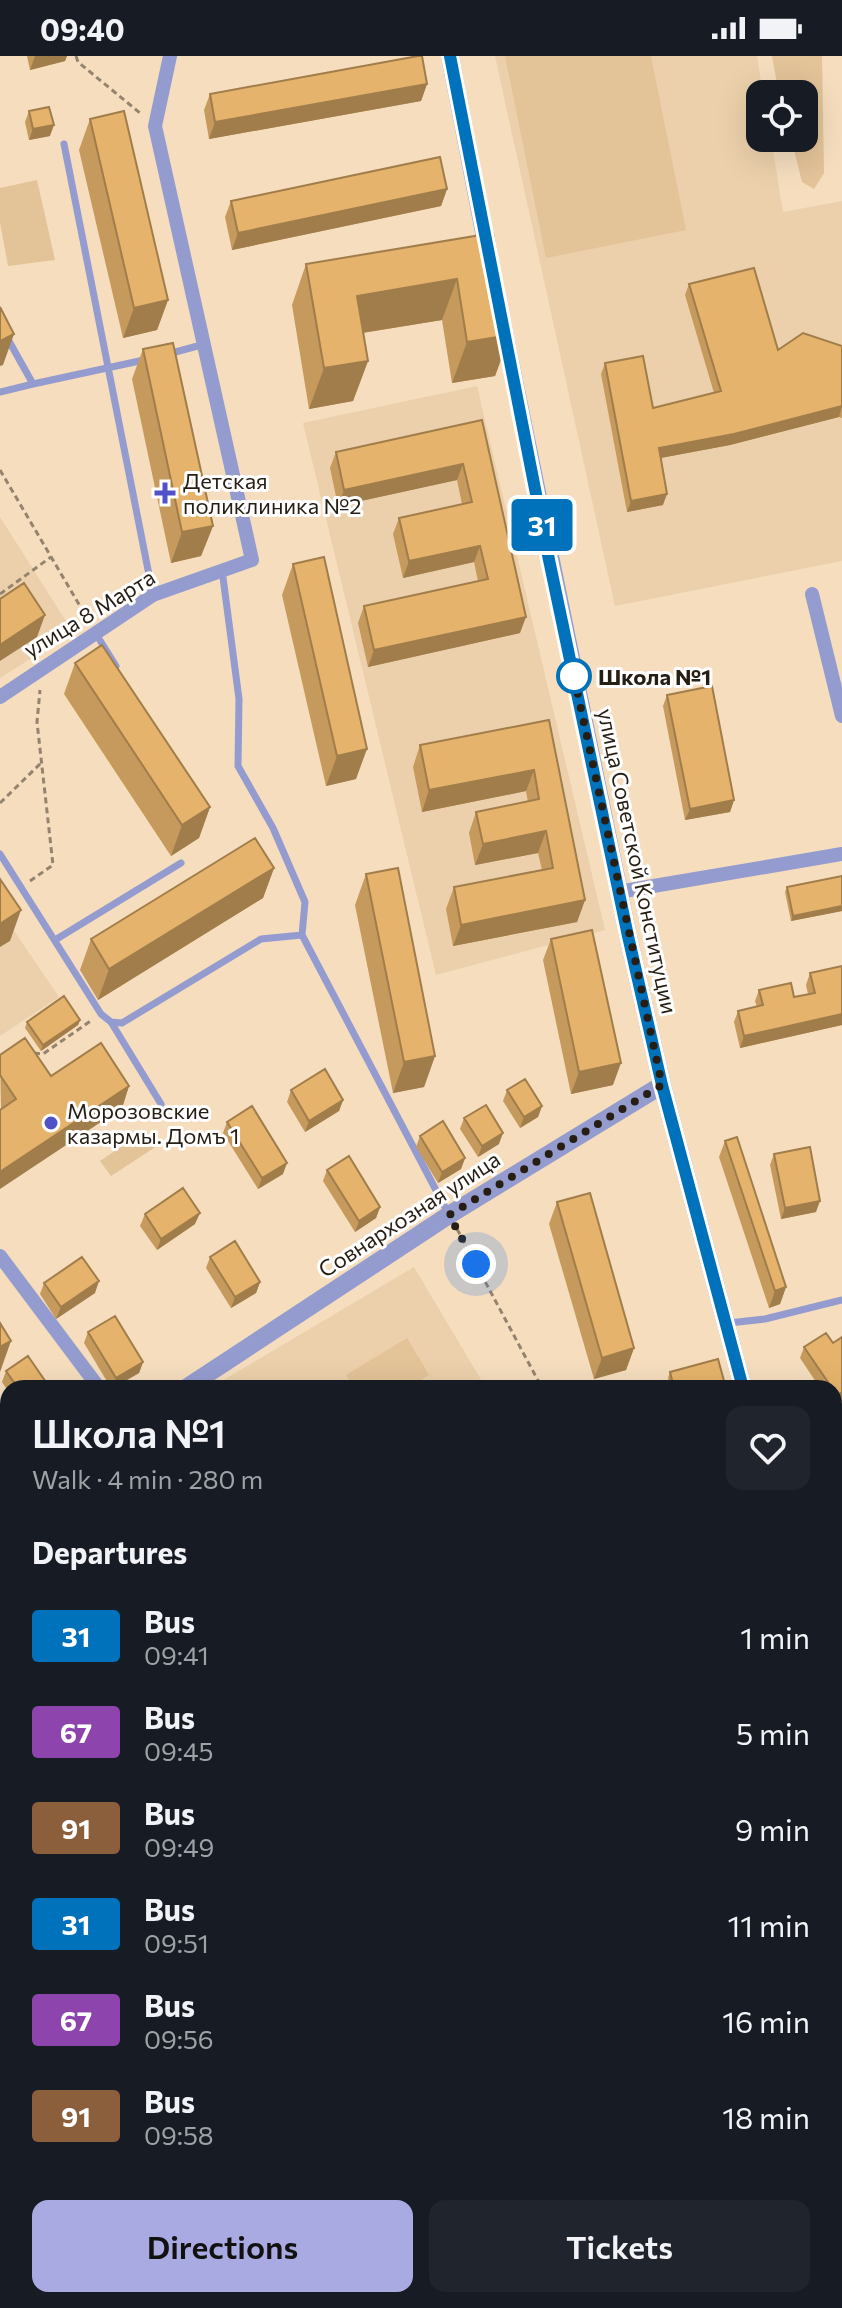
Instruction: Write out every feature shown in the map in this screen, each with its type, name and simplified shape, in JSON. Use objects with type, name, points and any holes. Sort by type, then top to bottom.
[{"type":"street","points":[[170,56],[155,126],[205,344]]},
{"type":"street","name":"улица Советской Конституции","points":[[450,56],[618,892],[662,1085],[741,1380]]},
{"type":"street","name":"улица 8 Марта","points":[[0,697],[42,666],[153,595],[252,560],[205,344]]},
{"type":"street","points":[[812,594],[842,716]]},
{"type":"street","points":[[618,892],[842,854]]},
{"type":"street","name":"Совнархозная улица","points":[[198,1380],[449,1215],[662,1085]]},
{"type":"street","points":[[0,1256],[93,1380]]},
{"type":"lane","points":[[64,144],[153,595]]},
{"type":"lane","points":[[0,325],[33,384]]},
{"type":"lane","points":[[163,355],[205,344]]},
{"type":"lane","points":[[0,392],[150,359]]},
{"type":"lane","points":[[222,570],[239,699],[238,766],[273,828],[305,902],[302,935],[449,1215]]},
{"type":"lane","points":[[96,634],[120,673]]},
{"type":"lane","points":[[0,854],[161,1104]]},
{"type":"lane","points":[[55,940],[181,863]]},
{"type":"lane","points":[[111,1022],[122,1023],[261,939],[302,935]]},
{"type":"lane","points":[[726,1323],[765,1319],[842,1300]]},
{"type":"path","points":[[76,56],[78,62],[155,126]]},
{"type":"path","points":[[0,470],[96,634]]},
{"type":"path","points":[[0,594],[51,557]]},
{"type":"path","points":[[21,888],[53,865],[37,722],[42,666]]},
{"type":"path","points":[[0,803],[41,763]]},
{"type":"path","points":[[29,1052],[43,1054],[101,1014]]},
{"type":"path","points":[[449,1215],[538,1380]]},
{"type":"shaded area","points":[[495,56],[757,56],[761,80],[746,80],[746,152],[773,152],[783,212],[842,201],[842,561],[615,606]]},
{"type":"shaded area","points":[[505,56],[651,56],[686,230],[546,258]]},
{"type":"shaded area","points":[[772,56],[822,56],[824,173],[814,189],[802,182],[794,152],[818,152],[818,80],[776,80]]},
{"type":"shaded area","points":[[37,180],[55,260],[8,266],[0,222],[0,188]]},
{"type":"shaded area","points":[[477,386],[605,930],[436,975],[303,423]]},
{"type":"shaded area","points":[[0,517],[73,632],[0,678]]},
{"type":"shaded area","points":[[0,910],[59,997],[0,1036]]},
{"type":"shaded area","points":[[146,1130],[157,1146],[111,1176],[100,1161]]},
{"type":"shaded area","points":[[414,1267],[481,1380],[223,1380]]},
{"type":"shaded area","points":[[407,1338],[429,1375],[421,1380],[349,1380],[346,1375]]},
{"type":"building","points":[[422,56],[427,84],[215,122],[210,94]]},
{"type":"building","points":[[49,107],[54,125],[33,129],[29,111]]},
{"type":"building","points":[[124,111],[168,300],[134,308],[90,119]]},
{"type":"building","points":[[440,157],[447,189],[238,233],[231,201]]},
{"type":"building","points":[[493,233],[510,335],[467,342],[457,279],[357,296],[368,361],[324,368],[306,264]]},
{"type":"building","points":[[754,268],[778,350],[803,333],[842,346],[842,406],[734,434],[659,448],[667,494],[631,501],[605,363],[643,356],[653,408],[721,391],[689,284]]},
{"type":"building","points":[[0,307],[14,334],[0,341]]},
{"type":"building","points":[[173,343],[213,526],[182,532],[143,349]]},
{"type":"building","points":[[482,420],[526,617],[374,650],[364,606],[488,579],[480,546],[409,561],[399,518],[472,502],[463,464],[344,490],[336,452]]},
{"type":"building","points":[[324,557],[367,749],[337,756],[293,564]]},
{"type":"building","points":[[24,583],[45,615],[0,645],[0,599]]},
{"type":"building","points":[[102,645],[210,807],[182,825],[75,663]]},
{"type":"building","points":[[712,686],[734,800],[690,809],[667,695]]},
{"type":"building","points":[[549,720],[585,900],[461,925],[454,887],[553,868],[546,831],[483,844],[476,812],[539,799],[534,770],[429,790],[420,745]]},
{"type":"building","points":[[255,838],[274,868],[109,969],[91,939]]},
{"type":"building","points":[[398,868],[435,1056],[404,1062],[366,874]]},
{"type":"building","points":[[842,876],[842,906],[793,916],[787,887]]},
{"type":"building","points":[[0,879],[21,910],[0,924]]},
{"type":"building","points":[[592,930],[621,1063],[579,1072],[551,939]]},
{"type":"building","points":[[842,966],[842,1014],[744,1036],[738,1011],[763,1005],[759,990],[791,983],[794,997],[815,993],[810,973]]},
{"type":"building","points":[[64,996],[80,1020],[43,1045],[27,1022]]},
{"type":"building","name":"Морозовские казармы. Домъ 1","points":[[25,1038],[51,1076],[101,1043],[129,1086],[0,1172],[0,1110],[16,1099],[0,1075],[0,1055]]},
{"type":"building","points":[[325,1069],[343,1100],[309,1121],[291,1090]]},
{"type":"building","points":[[525,1079],[542,1106],[524,1117],[507,1090]]},
{"type":"building","points":[[486,1105],[503,1133],[482,1146],[464,1118]]},
{"type":"building","points":[[252,1106],[287,1163],[262,1178],[227,1122]]},
{"type":"building","points":[[443,1121],[465,1158],[442,1172],[420,1136]]},
{"type":"building","points":[[737,1137],[786,1287],[775,1291],[725,1141]]},
{"type":"building","points":[[810,1147],[820,1201],[785,1208],[774,1154]]},
{"type":"building","points":[[349,1156],[380,1207],[359,1221],[327,1170]]},
{"type":"building","points":[[183,1188],[200,1213],[161,1239],[145,1214]]},
{"type":"building","points":[[590,1193],[634,1348],[602,1358],[557,1202]]},
{"type":"building","points":[[235,1241],[260,1282],[235,1297],[210,1257]]},
{"type":"building","points":[[82,1257],[99,1281],[61,1307],[44,1283]]},
{"type":"building","points":[[115,1316],[143,1362],[116,1378],[88,1332]]},
{"type":"building","points":[[0,1323],[11,1341],[0,1347]]},
{"type":"building","points":[[826,1333],[833,1343],[842,1337],[842,1380],[827,1380],[804,1347]]},
{"type":"building","points":[[28,1356],[44,1380],[12,1380],[6,1371]]},
{"type":"building","points":[[718,1359],[724,1380],[672,1380],[670,1372]]},
{"type":"bus line","name":"31","points":[[450,56],[548,555],[628,936],[662,1085],[741,1380]]},
{"type":"place","name":"Детская поликлиника №2","points":[[165,493]]},
{"type":"place","name":"Школа №1","points":[[574,676]]},
{"type":"place","name":"Морозовские казармы. Домъ 1","points":[[51,1123]]},
{"type":"route","points":[[476,1264],[449,1215],[662,1085],[572,667],[574,676]]}]
